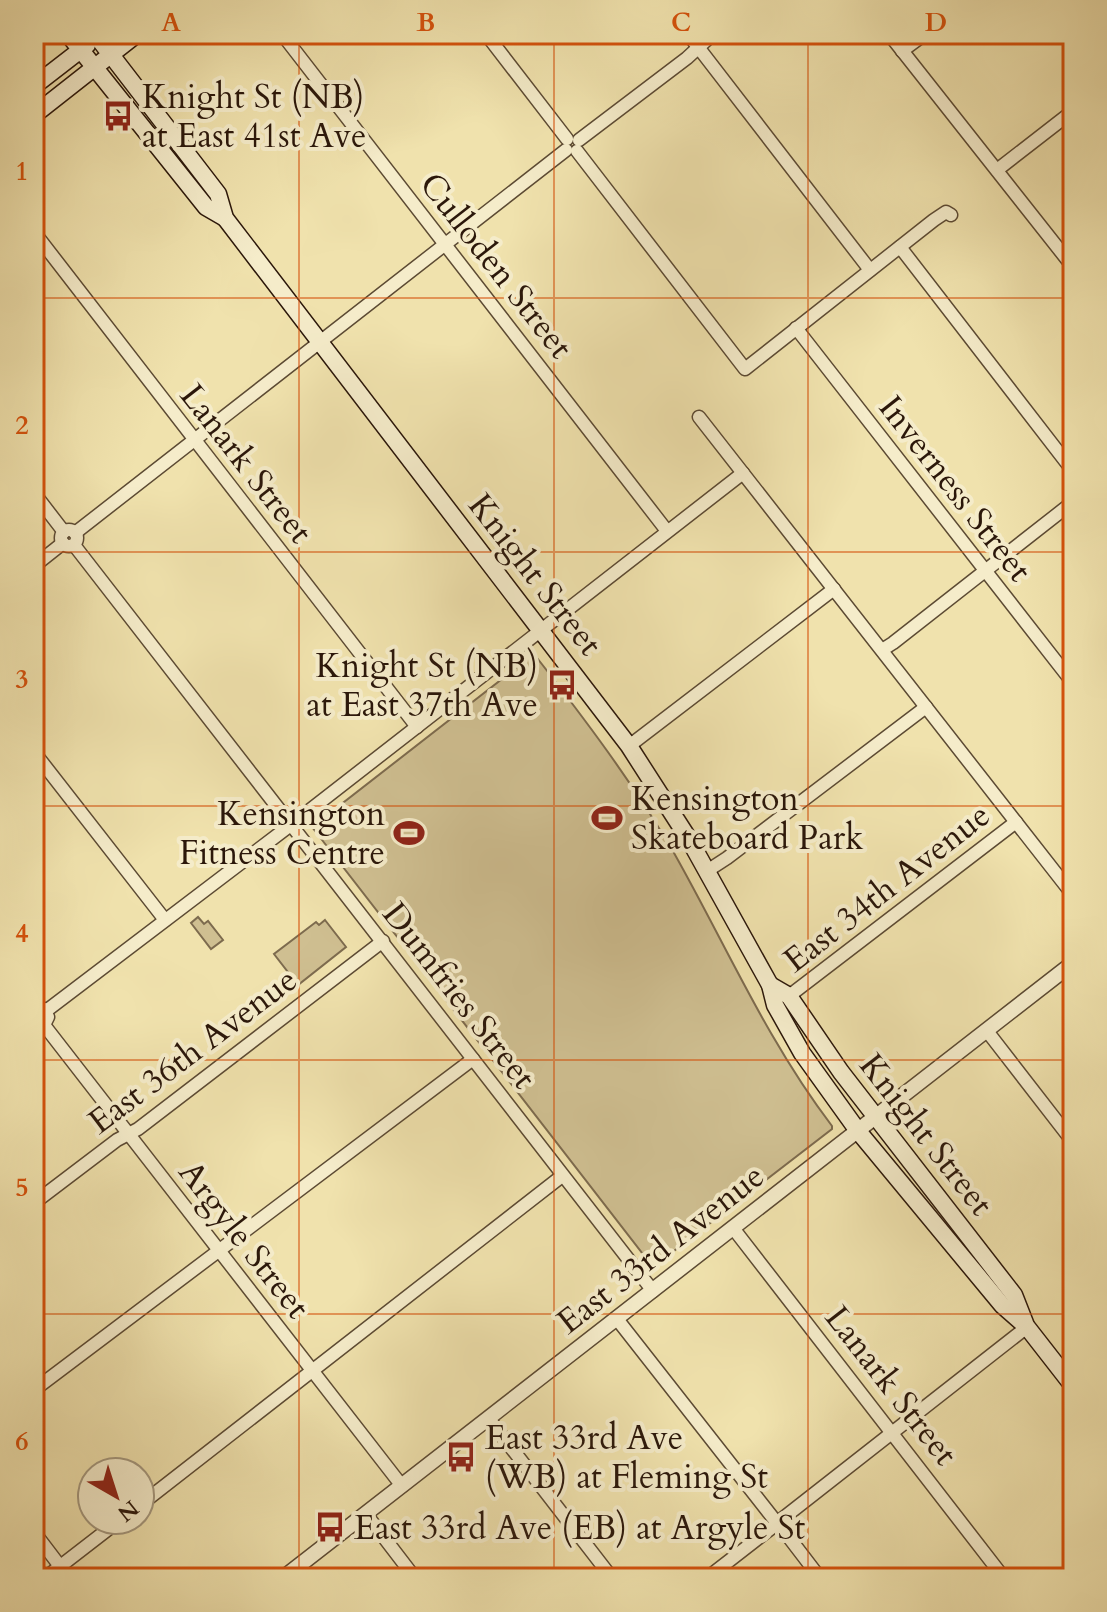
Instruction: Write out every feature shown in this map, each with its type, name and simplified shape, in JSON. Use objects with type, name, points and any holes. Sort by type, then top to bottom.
[{"type":"main road","name":"Knight Street","points":[[68,34],[206,207],[225,218]]},
{"type":"main road","points":[[34,115],[137,34]]},
{"type":"main road","name":"Knight Street","points":[[98,35],[218,194],[225,218],[629,746],[707,871],[770,985],[775,1005],[802,1053],[858,1131],[1002,1305],[1027,1327],[1073,1386]]},
{"type":"main road","points":[[34,86],[98,35]]},
{"type":"main road","name":"Knight Street","points":[[770,985],[789,996],[876,1118],[1014,1295],[1027,1327]]},
{"type":"street","name":"Culloden Street","points":[[282,34],[667,531]]},
{"type":"street","points":[[486,34],[745,369],[946,212],[951,215]]},
{"type":"street","points":[[688,34],[870,270]]},
{"type":"street","points":[[34,566],[713,34]]},
{"type":"street","points":[[889,34],[1073,267]]},
{"type":"street","points":[[902,51],[925,34]]},
{"type":"street","points":[[997,170],[1073,111]]},
{"type":"street","name":"Lanark Street","points":[[34,232],[417,727]]},
{"type":"street","points":[[900,247],[1073,471]]},
{"type":"street","name":"Inverness Street","points":[[796,328],[1073,683]]},
{"type":"street","points":[[699,417],[1073,895]]},
{"type":"street","points":[[40,1017],[743,473]]},
{"type":"street","name":"Dumfries Street","points":[[34,493],[653,1291]]},
{"type":"street","points":[[882,650],[1073,502]]},
{"type":"street","points":[[629,746],[834,589]]},
{"type":"street","points":[[707,871],[926,707]]},
{"type":"street","points":[[34,752],[165,920]]},
{"type":"street","name":"East 34th Avenue","points":[[789,996],[1016,822]]},
{"type":"street","name":"East 36th Avenue","points":[[34,1203],[383,941]]},
{"type":"street","name":"East 33rd Avenue","points":[[283,1578],[1073,963]]},
{"type":"street","name":"Argyle Street","points":[[40,1017],[402,1486]]},
{"type":"street","points":[[987,1031],[1073,1142]]},
{"type":"street","points":[[34,1390],[473,1059]]},
{"type":"street","points":[[156,1493],[562,1176]]},
{"type":"street","name":"Lanark Street","points":[[733,1228],[894,1432],[1004,1578]]},
{"type":"street","points":[[617,1319],[820,1578]]},
{"type":"street","points":[[707,1578],[1027,1327]]},
{"type":"street","points":[[489,1419],[612,1578]]},
{"type":"street","points":[[366,1514],[415,1578]]},
{"type":"street","points":[[34,1532],[69,1578]]},
{"type":"street","points":[[45,1578],[99,1536]]},
{"type":"shaded area","points":[[534,654],[642,801],[674,853],[767,1027],[832,1126],[653,1267],[312,827]]},
{"type":"shaded area","points":[[198,917],[204,924],[208,921],[223,940],[211,949],[191,923]]},
{"type":"shaded area","points":[[325,920],[346,947],[298,985],[274,954],[316,922],[319,925]]},
{"type":"place","name":"Knight St (NB) at East 41st Ave","points":[[118,116]]},
{"type":"place","name":"Knight St (NB) at East 37th Ave","points":[[562,685]]},
{"type":"place","name":"Kensington Skateboard Park","points":[[607,818]]},
{"type":"place","name":"Kensington Fitness Centre","points":[[409,833]]},
{"type":"place","name":"East 33rd Ave (WB) at Fleming St","points":[[461,1457]]},
{"type":"place","name":"East 33rd Ave (EB) at Argyle St","points":[[330,1527]]}]
